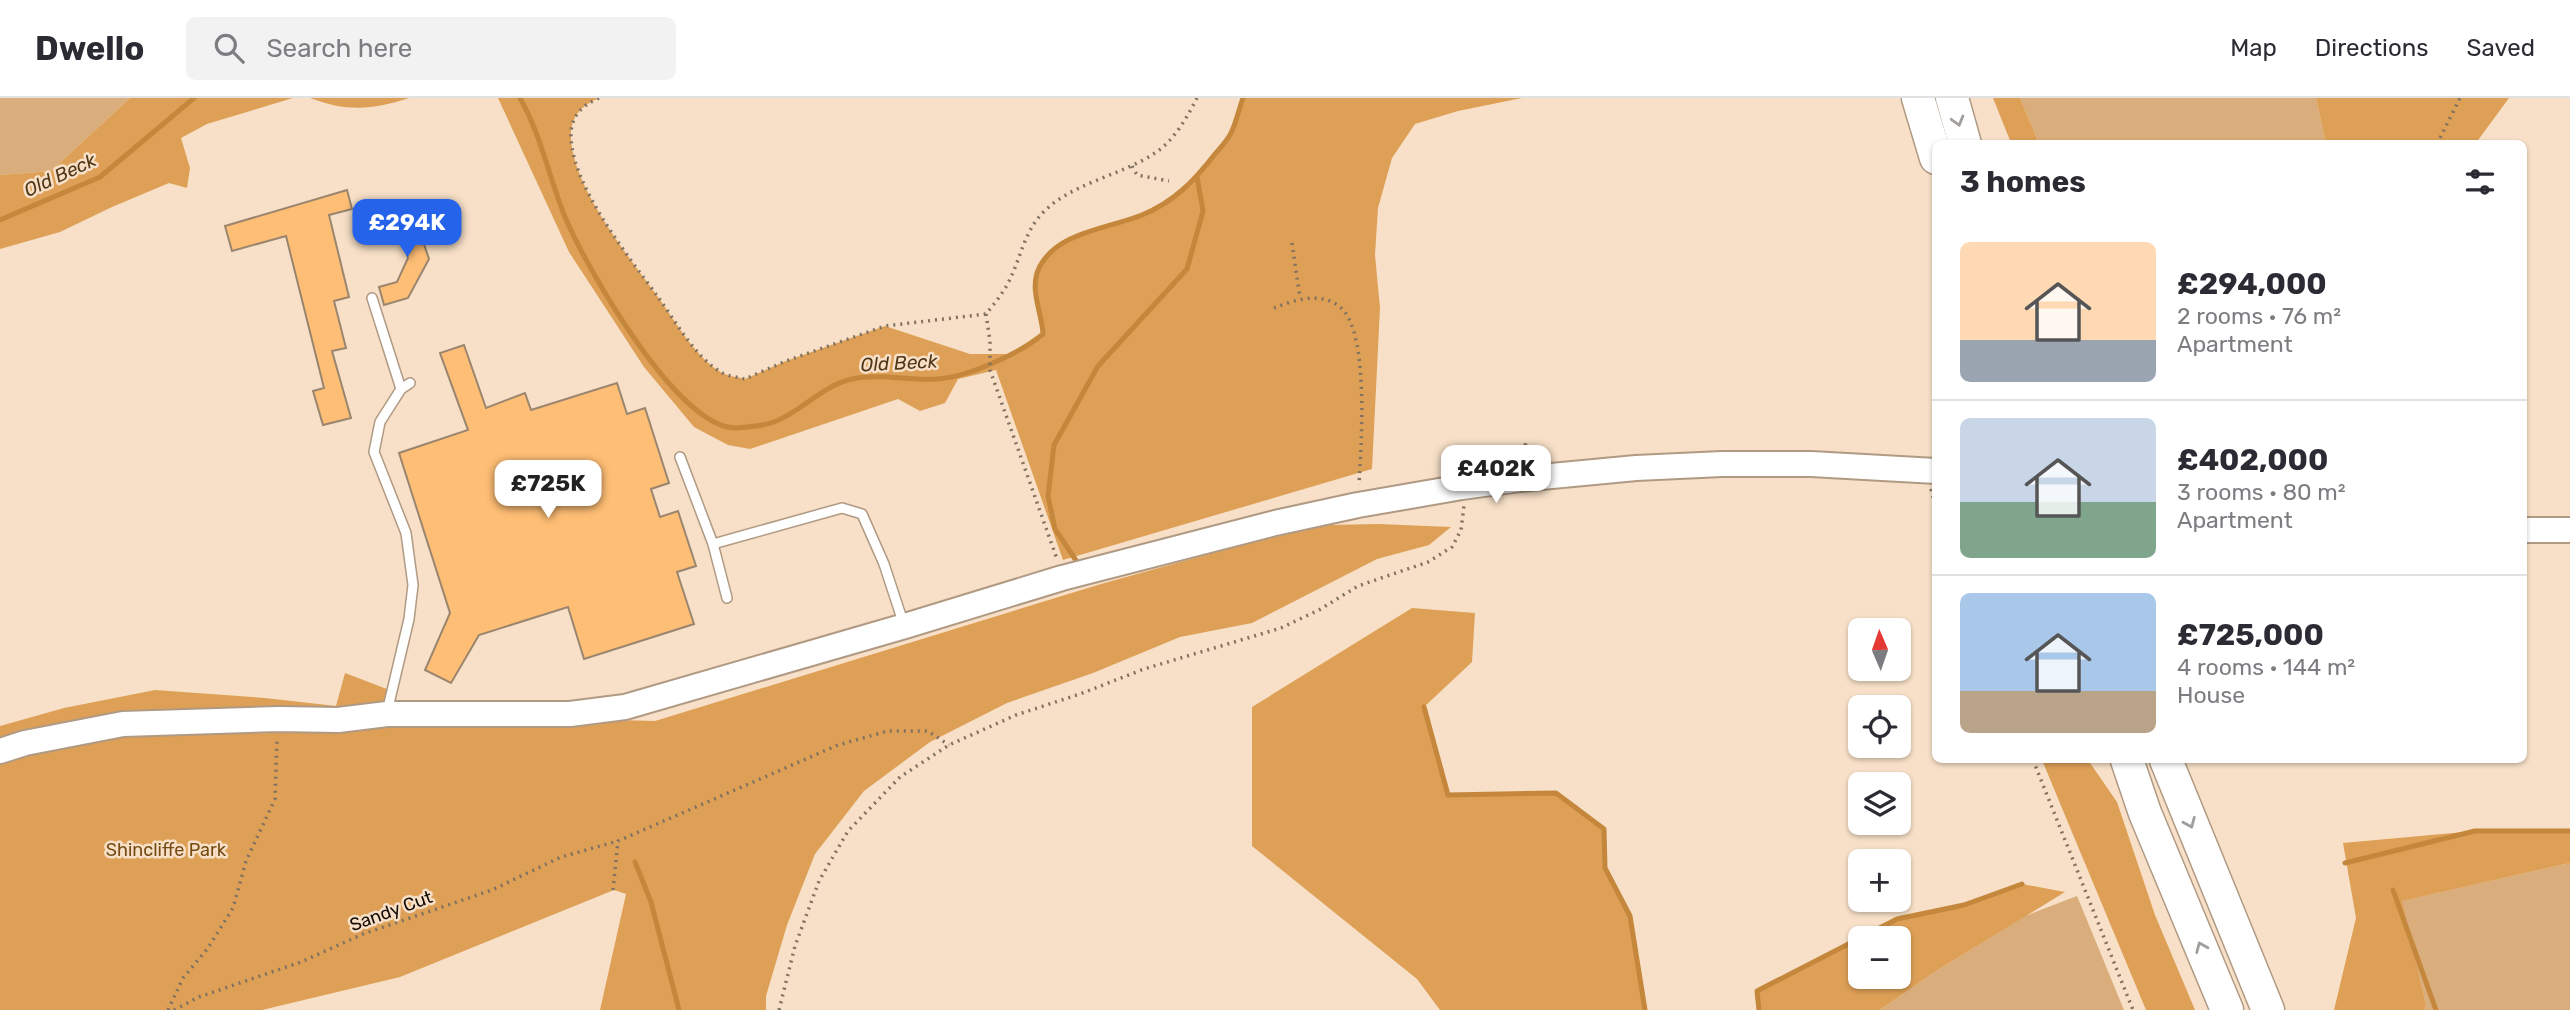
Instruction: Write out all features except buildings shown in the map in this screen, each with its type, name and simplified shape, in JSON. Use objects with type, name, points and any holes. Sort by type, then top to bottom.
[{"type":"highway","points":[[1918,98],[1932,145]]},
{"type":"highway","points":[[1952,98],[1964,140]]},
{"type":"highway","points":[[2128,763],[2145,813],[2227,1010]]},
{"type":"highway","points":[[2167,763],[2268,1010]]},
{"type":"main road","points":[[0,751],[25,743],[123,724],[278,719],[338,720],[387,714],[570,714],[625,706],[1062,578],[1275,523],[1462,487],[1636,468],[1722,464],[1811,464],[1932,471]]},
{"type":"main road","points":[[2527,530],[2570,530]]},
{"type":"lane","points":[[372,298],[401,389]]},
{"type":"lane","points":[[387,714],[409,619],[413,585],[406,533],[374,452],[380,422],[401,389],[411,383]]},
{"type":"lane","points":[[680,457],[713,544],[727,598]]},
{"type":"lane","points":[[713,544],[842,508],[862,514],[884,564],[905,626]]},
{"type":"path","points":[[599,98],[586,104],[573,119],[571,139],[580,175],[609,229],[695,349],[720,372],[745,379],[786,361],[885,326],[986,314]]},
{"type":"path","points":[[1062,578],[1036,496],[990,370],[986,314],[1010,280],[1022,246],[1038,217],[1051,205],[1078,189],[1157,152],[1180,126],[1197,98]]},
{"type":"path","points":[[2439,140],[2460,98]]},
{"type":"path","points":[[1132,166],[1137,175],[1169,181]]},
{"type":"path","points":[[1292,243],[1300,298]]},
{"type":"path","points":[[1274,308],[1300,298],[1320,299],[1340,306],[1353,324],[1360,351],[1358,505]]},
{"type":"path","points":[[779,1010],[795,946],[819,881],[848,831],[900,777],[949,745],[1016,715],[1080,694],[1144,668],[1281,628],[1319,610],[1358,586],[1428,562],[1452,547],[1461,530],[1464,501],[1462,487]]},
{"type":"path","points":[[168,1010],[183,978],[208,948],[233,908],[246,861],[275,799],[278,719]]},
{"type":"path","name":"Sandy Cut","points":[[174,1010],[199,997],[301,962],[363,934],[492,890],[561,857],[618,841],[722,794],[850,742],[888,731],[928,731],[949,745]]},
{"type":"path","points":[[2034,763],[2133,1010]]},
{"type":"path","points":[[614,890],[618,841]]},
{"type":"shaded area","points":[[0,98],[130,98],[51,171],[0,175]]},
{"type":"shaded area","points":[[2020,98],[2316,98],[2325,140],[2038,140]]},
{"type":"shaded area","points":[[2570,863],[2570,1010],[2425,1010],[2401,901]]},
{"type":"shaded area","points":[[2077,896],[2124,1010],[1880,1010],[1936,971],[2025,916]]},
{"type":"green space","points":[[130,98],[293,98],[207,124],[181,138],[190,168],[187,188],[169,183],[60,232],[0,249],[0,175],[51,171]]},
{"type":"green space","points":[[310,98],[409,98],[360,108],[336,106]]},
{"type":"green space","points":[[498,98],[599,98],[578,113],[571,131],[574,158],[592,200],[618,242],[693,347],[719,371],[745,379],[786,361],[885,326],[970,354],[1011,354],[1030,345],[1043,334],[1035,283],[1040,266],[1048,255],[1072,238],[1153,210],[1183,190],[1228,139],[1243,98],[1522,98],[1458,111],[1415,124],[1392,158],[1378,208],[1375,255],[1380,308],[1372,469],[1063,560],[996,370],[958,379],[945,403],[920,411],[898,399],[750,449],[728,445],[694,427],[644,367],[569,252]]},
{"type":"green space","points":[[1993,98],[2020,98],[2038,140],[2010,140]]},
{"type":"green space","points":[[2316,98],[2509,98],[2478,140],[2325,140]]},
{"type":"green space","name":"Shincliffe Park","points":[[1330,525],[1451,527],[1429,545],[1377,559],[1252,623],[1180,637],[1093,673],[1007,703],[930,742],[864,791],[815,854],[787,925],[766,996],[766,1010],[600,1010],[626,894],[614,890],[400,977],[262,1010],[0,1010],[0,726],[64,708],[155,690],[336,706],[345,673],[392,691],[387,714],[655,721],[1101,584],[1252,542]]},
{"type":"green space","points":[[1412,608],[1475,613],[1472,662],[1424,707],[1448,794],[1556,793],[1604,829],[1605,868],[1630,916],[1645,1010],[1440,1010],[1417,979],[1252,846],[1252,707]]},
{"type":"green space","points":[[2043,763],[2090,763],[2117,802],[2155,915],[2195,1010],[2146,1010]]},
{"type":"green space","points":[[2475,831],[2570,831],[2570,863],[2402,901],[2425,1010],[2334,1010],[2356,918],[2343,843]]},
{"type":"green space","points":[[2022,884],[2065,892],[1911,988],[1911,926],[1883,926],[1897,919],[1964,905]]},
{"type":"green space","points":[[1848,944],[1848,989],[1910,989],[1880,1010],[1759,1010],[1757,991]]},
{"type":"waterway","name":"Old Beck","points":[[0,220],[100,177],[194,98]]},
{"type":"waterway","name":"Old Beck","points":[[520,98],[539,141],[565,217],[613,306],[662,375],[688,403],[714,422],[737,428],[774,422],[841,382],[873,377],[949,377],[993,363],[1033,342],[1043,334],[1035,283],[1040,266],[1048,255],[1072,238],[1153,210],[1183,190],[1228,139],[1243,98]]},
{"type":"waterway","points":[[1077,562],[1055,529],[1048,496],[1054,445],[1098,366],[1187,269],[1203,211],[1197,177]]},
{"type":"waterway","points":[[1424,707],[1448,795],[1556,793],[1604,829],[1605,868],[1630,916],[1645,1010]]},
{"type":"waterway","points":[[2345,863],[2475,831],[2570,831]]},
{"type":"waterway","points":[[635,862],[651,902],[679,1010]]},
{"type":"waterway","points":[[1759,1010],[1757,991],[1897,919],[1964,905],[2022,884]]},
{"type":"waterway","points":[[2393,890],[2436,1010]]}]
